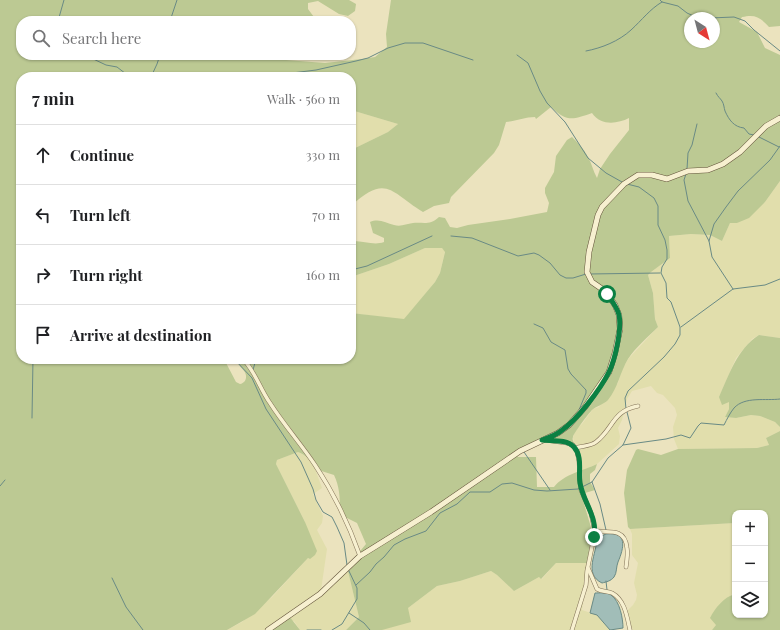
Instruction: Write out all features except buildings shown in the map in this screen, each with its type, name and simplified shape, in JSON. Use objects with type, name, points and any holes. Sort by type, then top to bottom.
[{"type":"main road","points":[[268,630],[320,594],[360,556],[431,512],[510,457],[561,431],[569,425],[585,407],[609,372],[615,353],[620,328],[617,310],[607,294],[592,282],[587,272],[589,252],[598,215],[602,207],[624,184],[638,175],[652,175],[667,179],[688,171],[708,170],[723,164],[740,152],[768,124],[780,118]]},
{"type":"street","points":[[247,364],[252,370],[269,403],[304,449],[323,478],[337,502],[353,535],[360,556]]},
{"type":"street","points":[[575,448],[596,442],[619,414],[638,406]]},
{"type":"street","points":[[542,440],[567,443],[575,448],[578,453],[580,461],[581,490],[591,513],[595,532],[586,585],[572,630]]},
{"type":"street","points":[[595,532],[616,533],[624,536],[628,555],[626,567]]},
{"type":"street","points":[[588,567],[597,589],[612,593],[623,605],[630,630]]},
{"type":"shaded area","points":[[356,111],[398,124],[388,132],[356,148]]},
{"type":"shaded area","points":[[780,181],[780,338],[759,335],[752,339],[736,358],[719,397],[729,402],[729,409],[725,417],[736,418],[751,415],[760,416],[775,422],[780,427],[780,431],[766,438],[769,445],[757,448],[678,449],[674,439],[673,427],[677,415],[675,408],[663,395],[657,393],[651,386],[632,391],[627,399],[622,420],[618,428],[620,436],[619,444],[597,464],[579,472],[579,446],[574,443],[573,437],[576,429],[582,424],[593,409],[599,407],[618,383],[622,369],[629,358],[658,327],[655,319],[653,293],[648,275],[670,258],[669,236],[691,234],[710,235],[722,241],[730,223],[737,223],[765,202]]},
{"type":"shaded area","points":[[425,248],[442,248],[445,251],[440,273],[435,282],[404,320],[356,314],[356,275],[389,264]]},
{"type":"shaded area","points":[[298,452],[306,456],[313,463],[322,488],[313,494],[323,516],[322,523],[317,530],[327,549],[321,590],[347,567],[359,617],[346,630],[300,630],[294,621],[269,630],[227,630],[242,622],[272,597],[308,558],[310,559],[305,522],[276,464],[277,460]]},
{"type":"shaded area","points":[[732,523],[732,595],[712,630],[633,630],[628,622],[627,611],[636,600],[637,595],[634,583],[638,563],[632,555],[632,534],[630,529]]},
{"type":"shaded area","points":[[556,563],[587,563],[582,610],[597,615],[610,630],[382,630],[437,586],[460,581],[491,571],[514,591],[539,577],[542,579]]},
{"type":"green space","points":[[0,0],[349,0],[356,4],[355,11],[348,16],[339,14],[318,1],[308,3],[308,9],[313,16],[16,16],[16,60],[286,60],[325,63],[375,57],[387,47],[386,34],[391,0],[780,0],[780,26],[769,27],[763,21],[754,16],[742,17],[739,22],[757,32],[765,48],[780,55],[780,181],[765,202],[749,218],[737,223],[730,223],[722,241],[710,235],[691,234],[669,236],[670,258],[648,275],[653,293],[655,319],[658,327],[638,346],[628,359],[617,385],[608,400],[588,415],[574,435],[574,443],[551,442],[544,440],[516,451],[518,457],[536,457],[537,487],[554,487],[568,476],[597,464],[595,470],[590,474],[590,482],[595,490],[585,493],[582,497],[593,534],[587,563],[556,563],[541,579],[539,577],[514,591],[491,571],[460,581],[437,586],[408,608],[411,622],[382,630],[346,630],[359,617],[347,567],[366,544],[357,523],[340,514],[339,489],[334,475],[315,469],[312,463],[304,455],[298,452],[277,460],[276,464],[305,522],[317,551],[310,559],[308,558],[255,614],[227,630],[0,630]]},
{"type":"green space","points":[[759,335],[780,338],[780,427],[775,422],[760,416],[751,415],[736,418],[725,417],[729,409],[729,402],[722,405],[719,397],[730,371],[739,355],[751,341]]},
{"type":"green space","points":[[780,431],[780,630],[712,630],[716,625],[710,618],[712,614],[724,600],[732,595],[732,618],[768,618],[768,510],[732,510],[732,523],[630,529],[628,527],[624,493],[627,470],[636,450],[638,449],[661,455],[678,449],[757,448],[769,445],[766,438]]},
{"type":"green space","points":[[289,616],[300,630],[269,630]]},
{"type":"water","points":[[606,534],[618,535],[621,538],[623,546],[615,575],[610,580],[602,583],[596,579],[593,574],[592,563],[597,538]]},
{"type":"water","points":[[595,593],[607,593],[617,601],[623,628],[610,630],[597,615],[590,613]]},
{"type":"waterway","points":[[59,16],[64,0]]},
{"type":"waterway","points":[[172,16],[177,0]]},
{"type":"waterway","points":[[660,0],[662,2],[678,6],[686,12]]},
{"type":"waterway","points":[[586,51],[604,46],[621,38],[662,2]]},
{"type":"waterway","points":[[720,18],[734,17],[745,21],[780,51]]},
{"type":"waterway","points":[[300,72],[316,70],[368,58],[388,48],[405,43],[423,43],[473,60]]},
{"type":"waterway","points":[[517,55],[528,63],[547,103],[565,122],[588,158],[606,173],[622,182]]},
{"type":"waterway","points":[[95,60],[106,65],[117,67],[124,72]]},
{"type":"waterway","points":[[153,72],[158,60]]},
{"type":"waterway","points":[[716,93],[723,102],[725,111],[732,122],[737,126],[744,128],[749,134],[754,135]]},
{"type":"waterway","points":[[687,169],[688,153],[692,145],[697,124]]},
{"type":"waterway","points":[[759,137],[779,147]]},
{"type":"waterway","points":[[709,241],[714,224],[726,207],[738,191],[770,160],[780,146]]},
{"type":"waterway","points":[[686,174],[684,180],[688,201],[709,241],[712,257],[733,289]]},
{"type":"waterway","points":[[626,409],[625,398],[628,391],[664,357],[675,344],[680,335],[680,327],[671,302],[667,298],[666,283],[661,273],[662,267],[667,259],[667,250],[665,240],[658,225],[658,206],[654,198],[639,187],[627,184]]},
{"type":"waterway","points":[[356,269],[367,266],[432,236]]},
{"type":"waterway","points":[[451,236],[472,238],[518,256],[534,253],[550,263],[560,275],[566,278],[573,278],[586,274]]},
{"type":"waterway","points":[[589,274],[660,273]]},
{"type":"waterway","points":[[681,327],[733,289],[765,285],[780,279]]},
{"type":"waterway","points":[[534,324],[543,328],[551,342],[565,350],[568,369],[586,390],[579,410]]},
{"type":"waterway","points":[[32,418],[33,364]]},
{"type":"waterway","points":[[239,364],[252,378],[266,409],[301,462],[313,489],[316,500],[323,512],[332,517],[344,543],[347,565]]},
{"type":"waterway","points":[[253,370],[255,364]]},
{"type":"waterway","points":[[623,445],[666,439],[681,435],[690,438],[701,423],[724,425],[734,408],[739,404],[750,400],[780,399]]},
{"type":"waterway","points":[[356,585],[394,545],[426,531],[440,513],[457,504],[470,492],[490,492],[502,484],[512,483],[534,490],[547,491],[578,489],[592,482],[608,458],[623,445],[631,428],[627,412]]},
{"type":"waterway","points":[[524,452],[550,490]]},
{"type":"waterway","points":[[0,486],[5,480]]},
{"type":"waterway","points":[[592,482],[600,504],[606,530]]},
{"type":"waterway","points":[[332,630],[342,624],[357,599],[357,588],[348,569]]},
{"type":"waterway","points":[[112,578],[126,607],[143,630]]},
{"type":"waterway","points":[[606,581],[607,590]]},
{"type":"waterway","points":[[349,613],[364,623],[370,630]]},
{"type":"waterway","points":[[307,630],[321,630]]},
{"type":"route","points":[[594,537],[595,532],[591,513],[581,490],[580,461],[577,451],[572,445],[564,442],[542,440],[558,433],[569,425],[585,407],[609,372],[615,353],[620,325],[619,315],[615,305],[607,294]]}]
